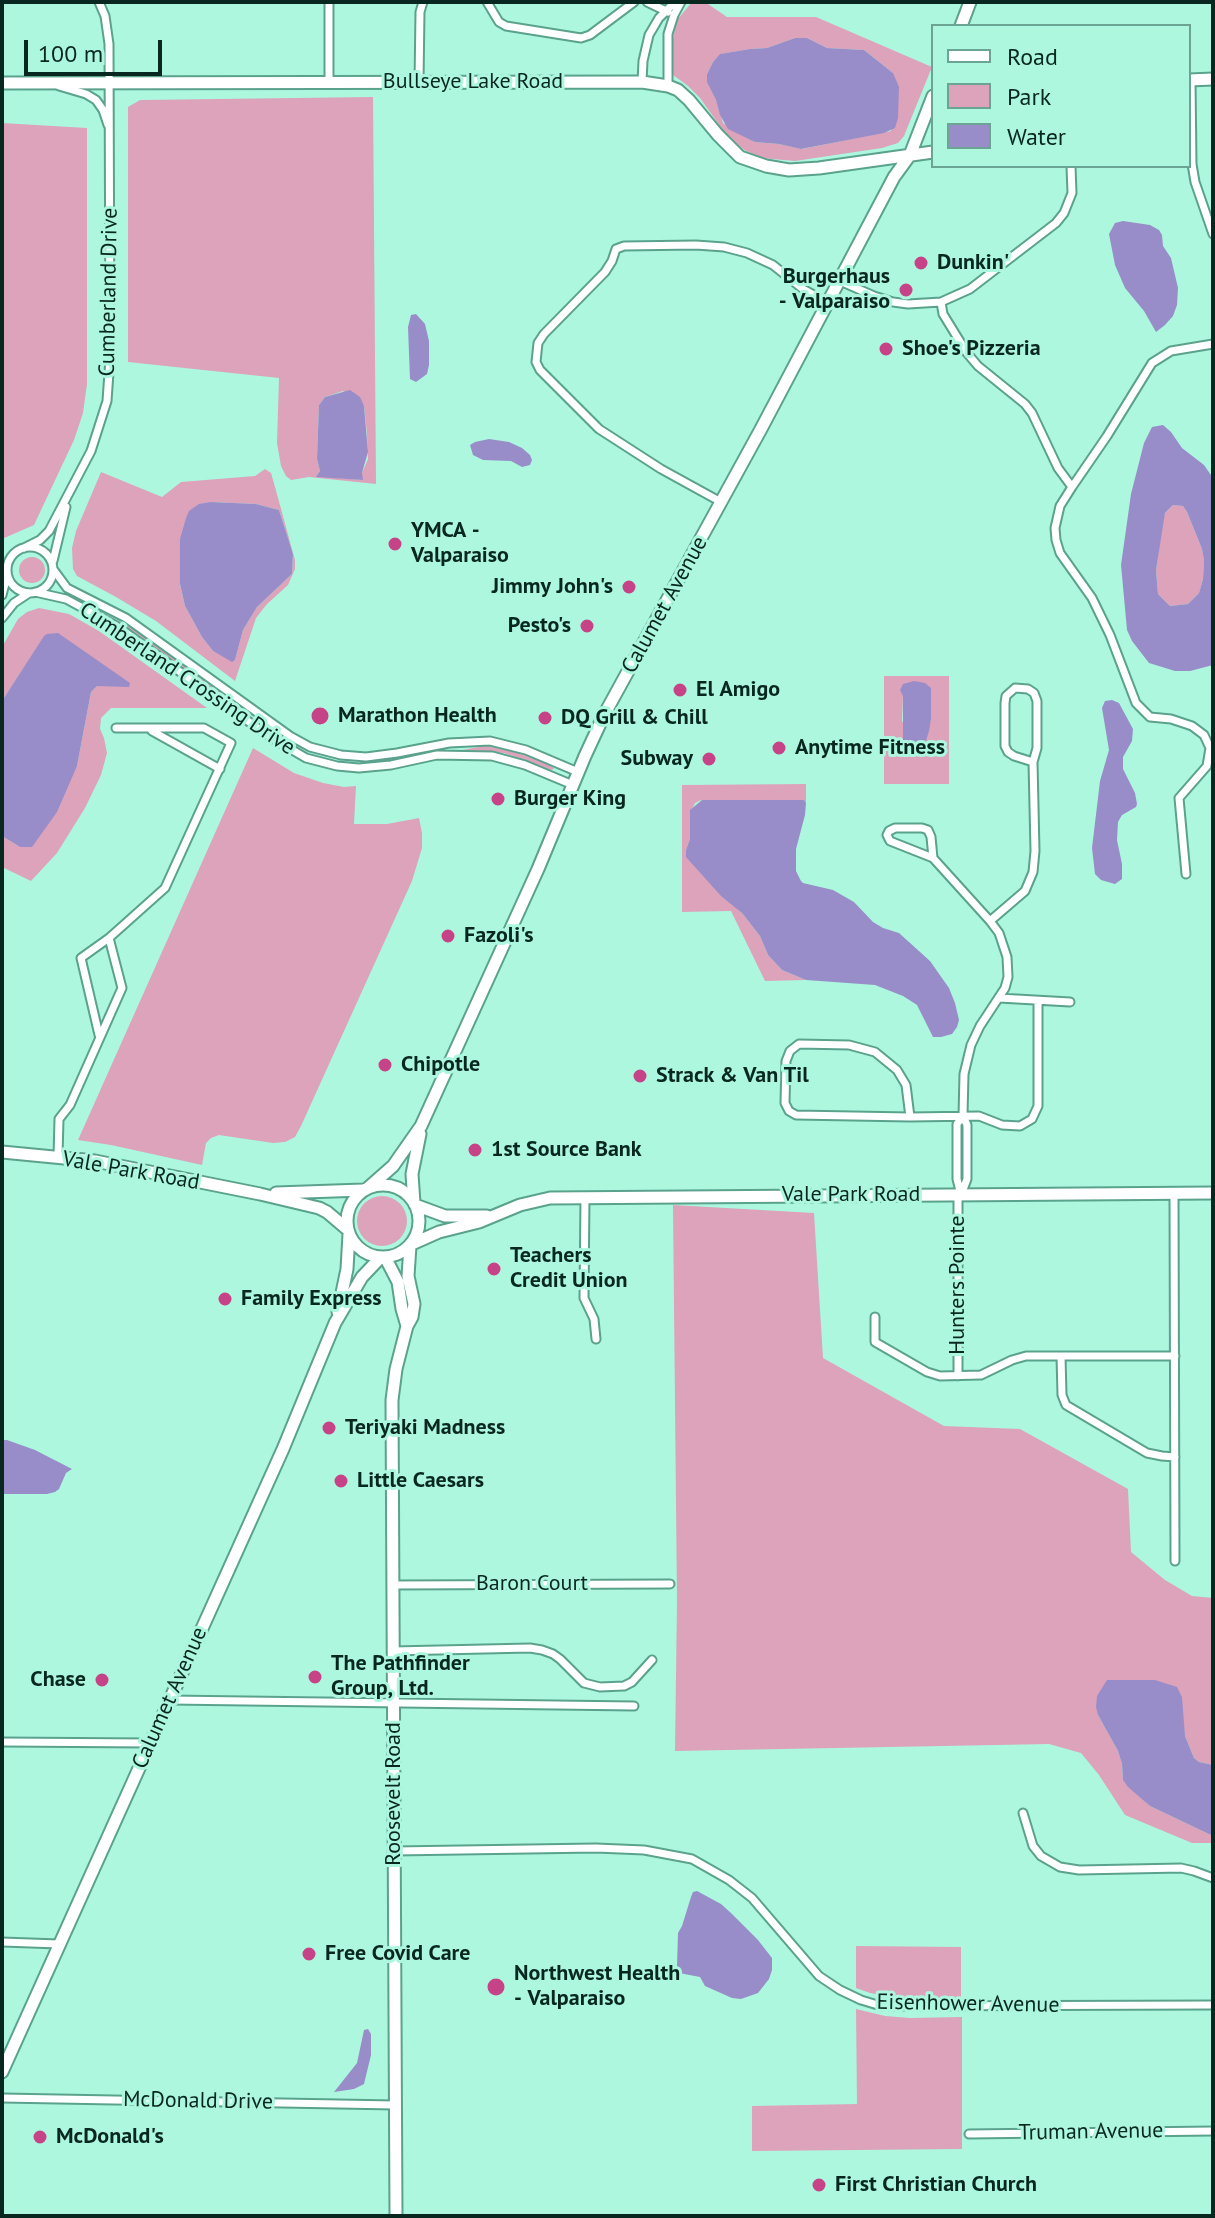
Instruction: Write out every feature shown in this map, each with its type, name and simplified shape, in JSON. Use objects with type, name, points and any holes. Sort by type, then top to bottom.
[{"type":"main road","points":[[962,24],[970,2]]},
{"type":"main road","points":[[1191,80],[1213,79]]},
{"type":"main road","name":"Bullseye Lake Road","points":[[2,83],[642,82],[668,86]]},
{"type":"main road","points":[[668,86],[689,100],[740,157],[766,166],[789,170],[819,168],[931,152]]},
{"type":"main road","name":"Calumet Avenue","points":[[366,1189],[393,1166],[421,1126],[532,883],[604,715],[894,177],[910,155],[931,101]]},
{"type":"main road","name":"Calumet Avenue","points":[[415,1204],[412,1174],[421,1126]]},
{"type":"main road","name":"Vale Park Road","points":[[2,1152],[136,1169],[260,1194],[319,1208],[348,1231]]},
{"type":"main road","points":[[379,1185],[395,1187],[415,1204],[419,1224],[411,1245],[398,1253],[383,1257],[364,1251],[348,1231],[350,1206],[366,1189],[379,1185]]},
{"type":"main road","name":"Vale Park Road","points":[[260,1194],[366,1189]]},
{"type":"main road","name":"Vale Park Road","points":[[411,1245],[439,1232],[479,1222],[535,1200],[550,1198],[1213,1193]]},
{"type":"main road","name":"Vale Park Road","points":[[415,1204],[445,1216],[492,1216]]},
{"type":"main road","name":"Calumet Avenue","points":[[335,1323],[347,1269],[348,1231]]},
{"type":"main road","name":"Roosevelt Road","points":[[396,2216],[393,1386],[414,1304],[408,1276],[411,1245]]},
{"type":"main road","name":"Calumet Avenue","points":[[2,2072],[283,1449],[335,1323],[360,1280],[383,1257]]},
{"type":"main road","name":"Roosevelt Road","points":[[383,1257],[398,1282],[407,1326]]},
{"type":"street","name":"Cumberland Drive","points":[[24,548],[49,531],[91,451],[107,401],[110,358],[109,33],[99,2]]},
{"type":"street","points":[[329,2],[329,82]]},
{"type":"street","points":[[419,83],[420,12],[423,2]]},
{"type":"street","points":[[487,2],[499,22],[506,26],[581,38],[590,35],[634,2]]},
{"type":"street","points":[[647,2],[670,12]]},
{"type":"street","points":[[668,86],[667,43],[670,12],[675,2]]},
{"type":"street","points":[[642,82],[649,35],[659,18],[681,2]]},
{"type":"street","points":[[46,83],[86,94],[96,100],[110,131]]},
{"type":"street","points":[[1191,122],[1195,182],[1213,234]]},
{"type":"street","points":[[840,281],[893,302],[922,304],[941,302],[970,289],[1056,223],[1072,193],[1071,168]]},
{"type":"street","points":[[721,502],[661,469],[599,429],[540,370],[536,362],[538,343],[605,272],[616,249],[624,246],[696,245],[747,253],[773,265],[803,289],[828,303]]},
{"type":"street","points":[[941,302],[943,314],[967,353],[1032,413],[1058,468],[1072,487]]},
{"type":"street","points":[[1186,874],[1179,798],[1207,766],[1210,748],[1204,735],[1192,726],[1171,719],[1150,717],[1136,703],[1104,623],[1092,598],[1067,564],[1056,540],[1055,528],[1058,512],[1072,487],[1152,363],[1171,351],[1213,344]]},
{"type":"street","name":"Cumberland Drive","points":[[53,566],[56,540],[70,493]]},
{"type":"street","points":[[2,595],[12,556],[24,548],[41,548],[53,566],[50,582],[14,603],[2,618]]},
{"type":"street","name":"Cumberland Crossing Drive","points":[[53,566],[67,588],[126,618],[290,736],[310,747],[341,755],[366,757],[449,743],[490,741],[526,750],[578,772]]},
{"type":"street","points":[[7,570],[12,584],[32,592]]},
{"type":"street","name":"Cumberland Crossing Drive","points":[[32,592],[66,599],[118,627],[270,737],[306,758],[359,768],[437,755],[492,756],[525,765],[573,785]]},
{"type":"street","points":[[990,921],[1025,891],[1033,872],[1033,762],[1037,748],[1037,701],[1028,689],[1015,688],[1006,696],[1005,746],[1014,756],[1033,762]]},
{"type":"street","points":[[99,1035],[81,958],[109,938],[165,888],[231,743],[204,728],[116,728]]},
{"type":"street","points":[[149,729],[220,769]]},
{"type":"street","points":[[933,858],[928,830],[895,828],[889,831],[890,841],[933,858],[999,933],[1007,957],[1008,977],[999,998],[1070,1002]]},
{"type":"street","points":[[58,1157],[59,1119],[70,1105],[122,988],[109,938]]},
{"type":"street","name":"Hunters Pointe","points":[[958,1376],[959,1195],[967,1179],[964,1074],[971,1045],[999,998]]},
{"type":"street","points":[[910,1117],[906,1085],[897,1070],[875,1052],[849,1045],[799,1044],[790,1051],[786,1061],[785,1103],[789,1111],[796,1115],[910,1117],[963,1116],[982,1117],[1013,1127],[1026,1123],[1034,1116],[1038,1106],[1038,1001]]},
{"type":"street","points":[[1174,1194],[1175,1561]]},
{"type":"street","points":[[585,1197],[584,1298],[594,1319],[596,1339]]},
{"type":"street","name":"Hunters Pointe","points":[[875,1317],[875,1342],[927,1372],[940,1376],[981,1375],[1020,1357],[1175,1356]]},
{"type":"street","points":[[1061,1356],[1062,1395],[1066,1405],[1147,1453],[1175,1457]]},
{"type":"street","name":"Baron Court","points":[[393,1585],[670,1584]]},
{"type":"street","points":[[393,1651],[542,1650],[560,1659],[584,1683],[600,1687],[624,1686],[632,1682],[652,1660]]},
{"type":"street","points":[[168,1700],[634,1706]]},
{"type":"street","points":[[2,1742],[149,1743]]},
{"type":"street","points":[[1023,1813],[1033,1846],[1041,1856],[1060,1867],[1079,1870],[1181,1868],[1213,1878]]},
{"type":"street","name":"Eisenhower Avenue","points":[[394,1851],[596,1848],[644,1850],[692,1859],[729,1880],[752,1898],[819,1976],[840,1990],[881,2006],[1213,2005]]},
{"type":"street","points":[[2,1942],[59,1944]]},
{"type":"street","name":"McDonald Drive","points":[[2,2098],[395,2105]]},
{"type":"street","name":"Truman Avenue","points":[[969,2134],[1213,2131]]},
{"type":"green space","points":[[692,2],[705,2],[727,17],[816,17],[931,67],[931,69],[904,136],[898,143],[795,161],[761,158],[730,140],[700,98],[673,75],[672,43],[677,20]],"holes":[[[795,38],[807,38],[827,48],[864,50],[893,73],[891,131],[802,149],[755,142],[723,123],[707,74],[721,54],[767,48]]]},
{"type":"green space","points":[[373,97],[376,484],[309,477],[291,480],[286,476],[277,443],[279,378],[128,362],[128,107],[140,100]],"holes":[[[343,391],[364,406],[368,459],[362,480],[317,476],[320,471],[317,459],[319,405],[325,397]]]},
{"type":"green space","points":[[2,123],[87,128],[87,384],[83,413],[74,440],[34,525],[2,539]]},
{"type":"green space","points":[[265,469],[271,473],[295,560],[295,569],[288,585],[256,618],[235,681],[156,621],[77,576],[73,569],[72,548],[101,472],[162,497],[181,482],[255,476]],"holes":[[[211,502],[256,504],[279,510],[293,554],[292,574],[257,607],[243,630],[235,660],[232,661],[213,651],[185,606],[180,584],[180,539]]]},
{"type":"green space","points":[[1173,505],[1183,506],[1187,512],[1204,560],[1199,593],[1188,604],[1170,606],[1158,594],[1156,570],[1162,524],[1165,513]]},
{"type":"green space","points":[[32,557],[41,561],[45,570],[41,579],[32,583],[23,579],[19,570],[23,561]]},
{"type":"green space","points":[[66,593],[132,628],[225,696],[212,691],[115,621]]},
{"type":"green space","points":[[39,608],[69,614],[99,631],[207,708],[111,708],[101,718],[100,729],[107,753],[101,775],[57,853],[31,881],[2,867],[2,836],[20,847],[77,766],[91,692],[97,686],[128,686],[44,637],[2,701],[2,647],[18,619]]},
{"type":"green space","points":[[884,676],[949,676],[949,784],[884,784]],"holes":[[[931,688],[931,719],[922,749],[902,721],[903,696]]]},
{"type":"green space","points":[[485,746],[512,750],[554,769],[504,753],[456,751]]},
{"type":"green space","points":[[253,748],[294,773],[323,783],[356,786],[354,824],[387,824],[419,818],[422,848],[412,881],[295,1137],[273,1143],[219,1135],[206,1143],[202,1165],[78,1140]]},
{"type":"green space","points":[[806,784],[806,803],[804,800],[701,800],[695,803],[690,813],[690,839],[686,850],[760,936],[768,955],[782,970],[806,980],[765,981],[731,911],[682,912],[682,785]]},
{"type":"green space","points":[[382,1196],[400,1203],[407,1221],[400,1239],[382,1246],[364,1239],[357,1221],[364,1203]]},
{"type":"green space","points":[[673,1205],[814,1213],[823,1358],[944,1426],[1020,1429],[1128,1489],[1131,1552],[1165,1580],[1192,1596],[1213,1598],[1213,1765],[1194,1758],[1182,1721],[1098,1715],[1118,1751],[1123,1780],[1150,1806],[1213,1836],[1213,1843],[1192,1843],[1125,1815],[1081,1753],[1049,1744],[675,1751],[677,1601]]},
{"type":"green space","points":[[856,1946],[961,1947],[961,1999],[896,1998],[856,1988]]},
{"type":"green space","points":[[856,2009],[910,2018],[962,2017],[962,2149],[752,2151],[752,2106],[857,2104]]},
{"type":"water","points":[[795,38],[807,38],[827,48],[864,50],[893,73],[899,87],[895,128],[884,133],[801,149],[755,142],[728,129],[707,82],[713,62],[720,54],[767,48]]},
{"type":"water","points":[[1123,221],[1150,225],[1159,230],[1163,246],[1171,258],[1178,288],[1177,305],[1173,316],[1156,332],[1125,288],[1115,265],[1109,234],[1115,223]]},
{"type":"water","points":[[416,314],[425,324],[429,365],[427,374],[416,382],[410,379],[408,327],[411,315]]},
{"type":"water","points":[[350,390],[360,397],[364,406],[368,452],[363,480],[316,477],[320,471],[317,459],[319,405],[325,397]]},
{"type":"water","points":[[1163,425],[1213,478],[1213,665],[1190,671],[1175,671],[1149,663],[1127,630],[1121,565],[1131,494],[1144,443],[1152,427]],"holes":[[[1173,505],[1183,506],[1202,549],[1203,579],[1199,593],[1188,604],[1170,606],[1158,594],[1156,570],[1165,513]]]},
{"type":"water","points":[[489,439],[522,448],[530,455],[530,465],[522,467],[511,461],[483,460],[473,455],[470,445]]},
{"type":"water","points":[[199,504],[256,504],[279,510],[293,554],[292,574],[257,607],[243,630],[232,662],[213,651],[202,637],[185,606],[180,584],[180,539],[186,518],[189,511]]},
{"type":"water","points":[[58,633],[130,683],[129,687],[97,686],[91,692],[77,766],[57,812],[32,847],[20,847],[2,836],[2,701],[44,636]]},
{"type":"water","points":[[914,681],[931,688],[929,731],[925,744],[918,751],[903,743],[903,696],[900,690],[903,684]]},
{"type":"water","points":[[1105,701],[1119,703],[1133,729],[1132,741],[1123,757],[1123,769],[1137,804],[1118,822],[1122,879],[1115,884],[1101,880],[1095,874],[1092,848],[1100,781],[1109,750],[1102,708]]},
{"type":"water","points":[[702,800],[804,800],[805,815],[796,849],[796,871],[801,881],[833,890],[854,902],[873,922],[899,933],[930,961],[949,988],[955,1003],[959,1020],[952,1034],[933,1037],[917,1005],[875,985],[806,980],[782,970],[768,955],[760,936],[742,913],[721,896],[686,857],[690,839],[690,810]]},
{"type":"water","points":[[2,1440],[35,1450],[72,1469],[66,1473],[55,1492],[2,1494]]},
{"type":"water","points":[[1107,1680],[1155,1680],[1177,1687],[1182,1697],[1185,1736],[1194,1758],[1213,1765],[1213,1836],[1150,1806],[1123,1780],[1118,1751],[1096,1707],[1097,1696]]},
{"type":"water","points":[[697,1891],[721,1904],[772,1958],[769,1979],[758,1993],[741,1999],[732,1998],[705,1986],[700,1977],[679,1973],[678,1933],[693,1892]]},
{"type":"water","points":[[368,2029],[371,2034],[371,2055],[364,2084],[334,2092],[357,2063],[364,2030]]},
{"type":"place","name":"Dunkin'","points":[[921,263]]},
{"type":"place","name":"Burgerhaus - Valparaiso","points":[[906,290]]},
{"type":"place","name":"Shoe's Pizzeria","points":[[886,349]]},
{"type":"place","name":"YMCA - Valparaiso","points":[[395,544]]},
{"type":"place","name":"Jimmy John's","points":[[629,587]]},
{"type":"place","name":"Pesto's","points":[[587,626]]},
{"type":"place","name":"El Amigo","points":[[680,690]]},
{"type":"place","name":"Marathon Health","points":[[320,716]]},
{"type":"place","name":"DQ Grill & Chill","points":[[545,718]]},
{"type":"place","name":"Anytime Fitness","points":[[779,748]]},
{"type":"place","name":"Subway","points":[[709,759]]},
{"type":"place","name":"Burger King","points":[[498,799]]},
{"type":"place","name":"Fazoli's","points":[[448,936]]},
{"type":"place","name":"Chipotle","points":[[385,1065]]},
{"type":"place","name":"Strack & Van Til","points":[[640,1076]]},
{"type":"place","name":"1st Source Bank","points":[[475,1150]]},
{"type":"place","name":"Teachers Credit Union","points":[[494,1269]]},
{"type":"place","name":"Family Express","points":[[225,1299]]},
{"type":"place","name":"Teriyaki Madness","points":[[329,1428]]},
{"type":"place","name":"Little Caesars","points":[[341,1481]]},
{"type":"place","name":"The Pathfinder Group, Ltd.","points":[[315,1677]]},
{"type":"place","name":"Chase","points":[[102,1680]]},
{"type":"place","name":"Free Covid Care","points":[[309,1954]]},
{"type":"place","name":"Northwest Health - Valparaiso","points":[[496,1987]]},
{"type":"place","name":"McDonald's","points":[[40,2137]]},
{"type":"place","name":"First Christian Church","points":[[819,2185]]}]
